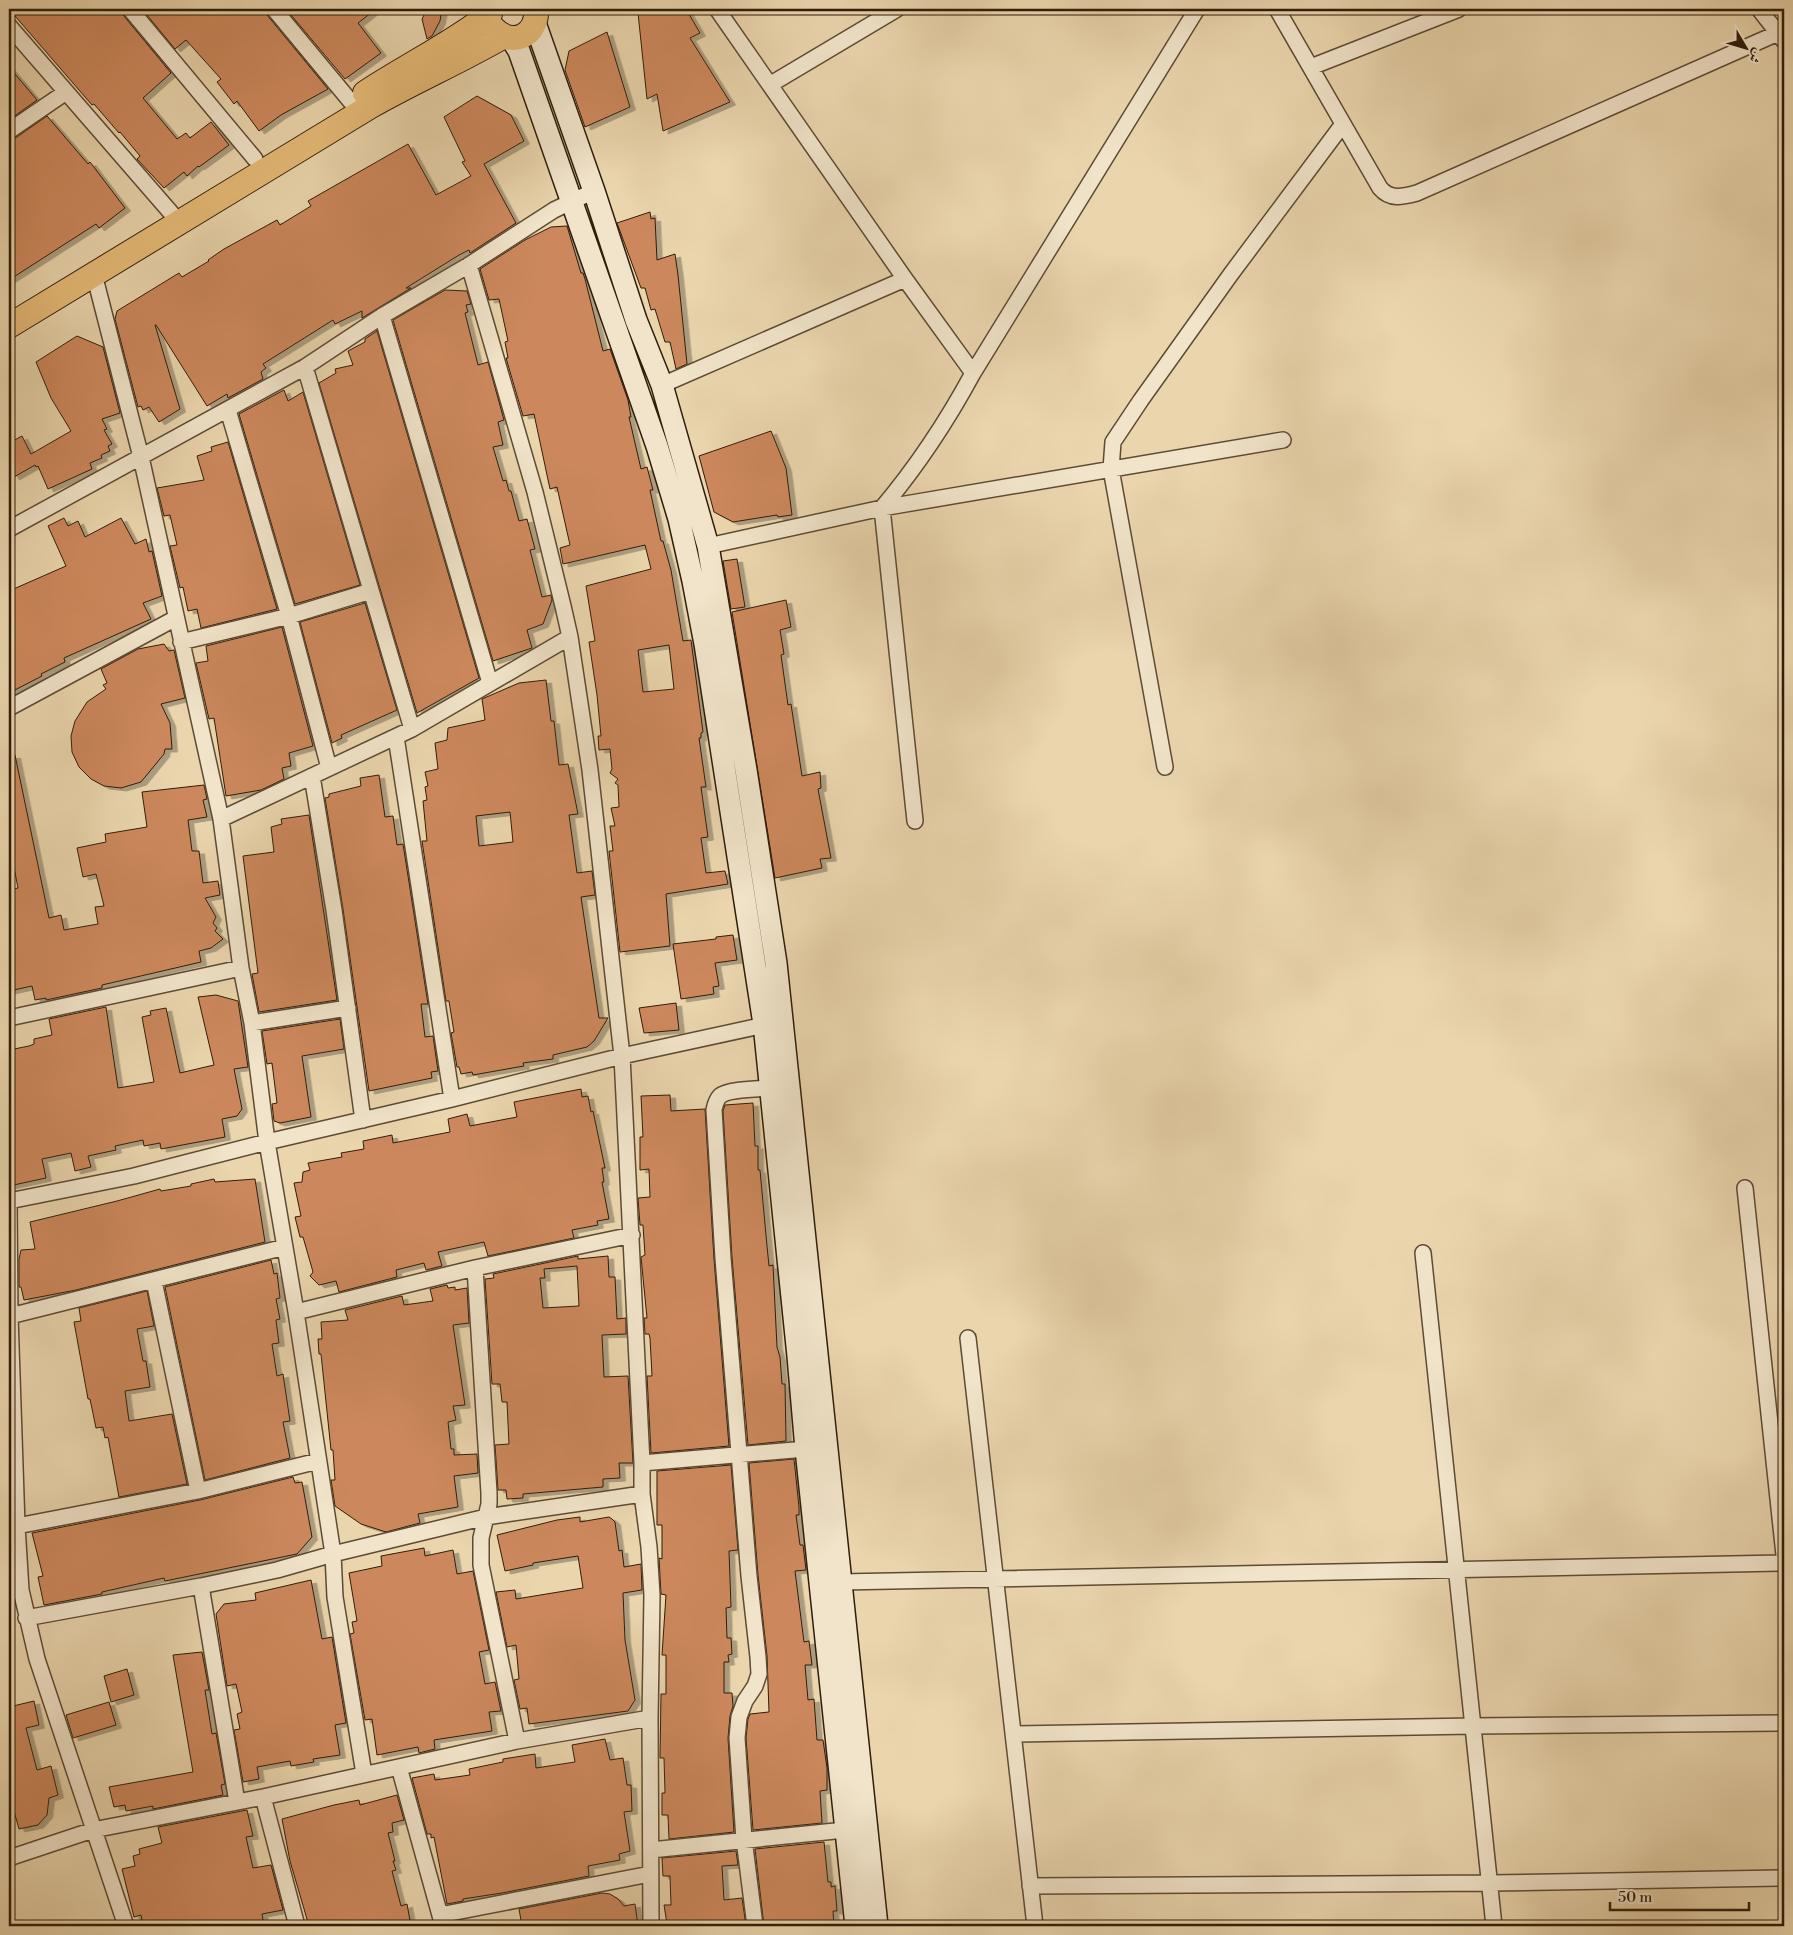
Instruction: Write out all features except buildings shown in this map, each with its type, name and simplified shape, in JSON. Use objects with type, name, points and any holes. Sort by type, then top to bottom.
[{"type":"main road","points":[[9,307],[109,250],[175,216],[358,106],[392,75],[459,36],[490,11],[493,27],[508,37]]},
{"type":"main road","points":[[9,326],[94,274],[255,159],[358,106],[409,85],[508,37],[526,34],[539,14]]},
{"type":"street","points":[[130,9],[255,159]]},
{"type":"street","points":[[274,9],[358,106]]},
{"type":"street","points":[[717,9],[905,279],[973,373]]},
{"type":"street","points":[[771,84],[897,9]]},
{"type":"street","points":[[915,821],[882,508],[908,478],[946,422],[973,373],[1196,9]]},
{"type":"street","points":[[1277,9],[1380,188],[1385,194],[1393,197],[1405,196],[1781,37],[1759,9]]},
{"type":"street","points":[[1311,67],[1459,9]]},
{"type":"street","points":[[539,14],[636,320],[662,385],[708,546],[746,770],[776,963],[771,1088],[806,1449],[856,1926]]},
{"type":"street","points":[[9,26],[175,216]]},
{"type":"street","points":[[508,37],[519,50],[657,446],[691,572],[774,1023],[841,1582],[877,1926]]},
{"type":"street","points":[[9,130],[66,92]]},
{"type":"street","points":[[1165,768],[1111,469],[1113,442],[1231,274],[1343,124]]},
{"type":"street","points":[[9,529],[305,367],[382,316],[469,265],[554,210],[594,190]]},
{"type":"street","points":[[469,265],[535,492],[570,637],[596,822],[622,1056],[632,1235],[642,1494],[649,1547],[652,1595],[650,1718],[651,1926]]},
{"type":"street","points":[[94,274],[141,457],[222,819],[241,968],[252,1023],[268,1142],[333,1554],[335,1597],[364,1774]]},
{"type":"street","points":[[662,385],[905,279]]},
{"type":"street","points":[[382,316],[490,684]]},
{"type":"street","points":[[305,367],[412,729]]},
{"type":"street","points":[[228,410],[289,616],[329,768]]},
{"type":"street","points":[[708,546],[882,508],[1283,440]]},
{"type":"street","points":[[181,642],[289,616],[371,591]]},
{"type":"street","points":[[9,708],[176,618]]},
{"type":"street","points":[[222,819],[412,729],[570,637]]},
{"type":"street","points":[[396,737],[452,1099]]},
{"type":"street","points":[[312,776],[348,1008],[363,1120]]},
{"type":"street","points":[[9,1018],[241,968]]},
{"type":"street","points":[[252,1023],[348,1008]]},
{"type":"street","points":[[126,1926],[37,1659],[21,1590],[10,1316],[9,1201],[134,1176],[622,1056],[774,1023]]},
{"type":"street","points":[[755,1926],[744,1839],[737,1738],[739,1717],[759,1674],[738,1453],[714,1110],[715,1103],[726,1092],[771,1088]]},
{"type":"street","points":[[1745,1188],[1784,1555]]},
{"type":"street","points":[[296,1312],[475,1268],[632,1235]]},
{"type":"street","points":[[10,1316],[285,1247]]},
{"type":"street","points":[[1422,1253],[1458,1569],[1494,1926]]},
{"type":"street","points":[[475,1268],[489,1486],[489,1504],[481,1538],[481,1565],[517,1741]]},
{"type":"street","points":[[154,1281],[198,1491]]},
{"type":"street","points":[[968,1338],[1035,1926]]},
{"type":"street","points":[[642,1463],[738,1453],[806,1449]]},
{"type":"street","points":[[17,1526],[198,1491],[318,1461]]},
{"type":"street","points":[[26,1618],[277,1570],[333,1554],[486,1517],[642,1494]]},
{"type":"street","points":[[841,1582],[1784,1562]]},
{"type":"street","points":[[201,1586],[237,1802]]},
{"type":"street","points":[[9,1858],[93,1830],[263,1797],[517,1741],[650,1718]]},
{"type":"street","points":[[1013,1734],[1784,1723]]},
{"type":"street","points":[[399,1767],[441,1920],[650,1874]]},
{"type":"street","points":[[263,1797],[297,1926]]},
{"type":"street","points":[[650,1850],[845,1830]]},
{"type":"street","points":[[1030,1886],[1490,1883],[1784,1878]]}]
